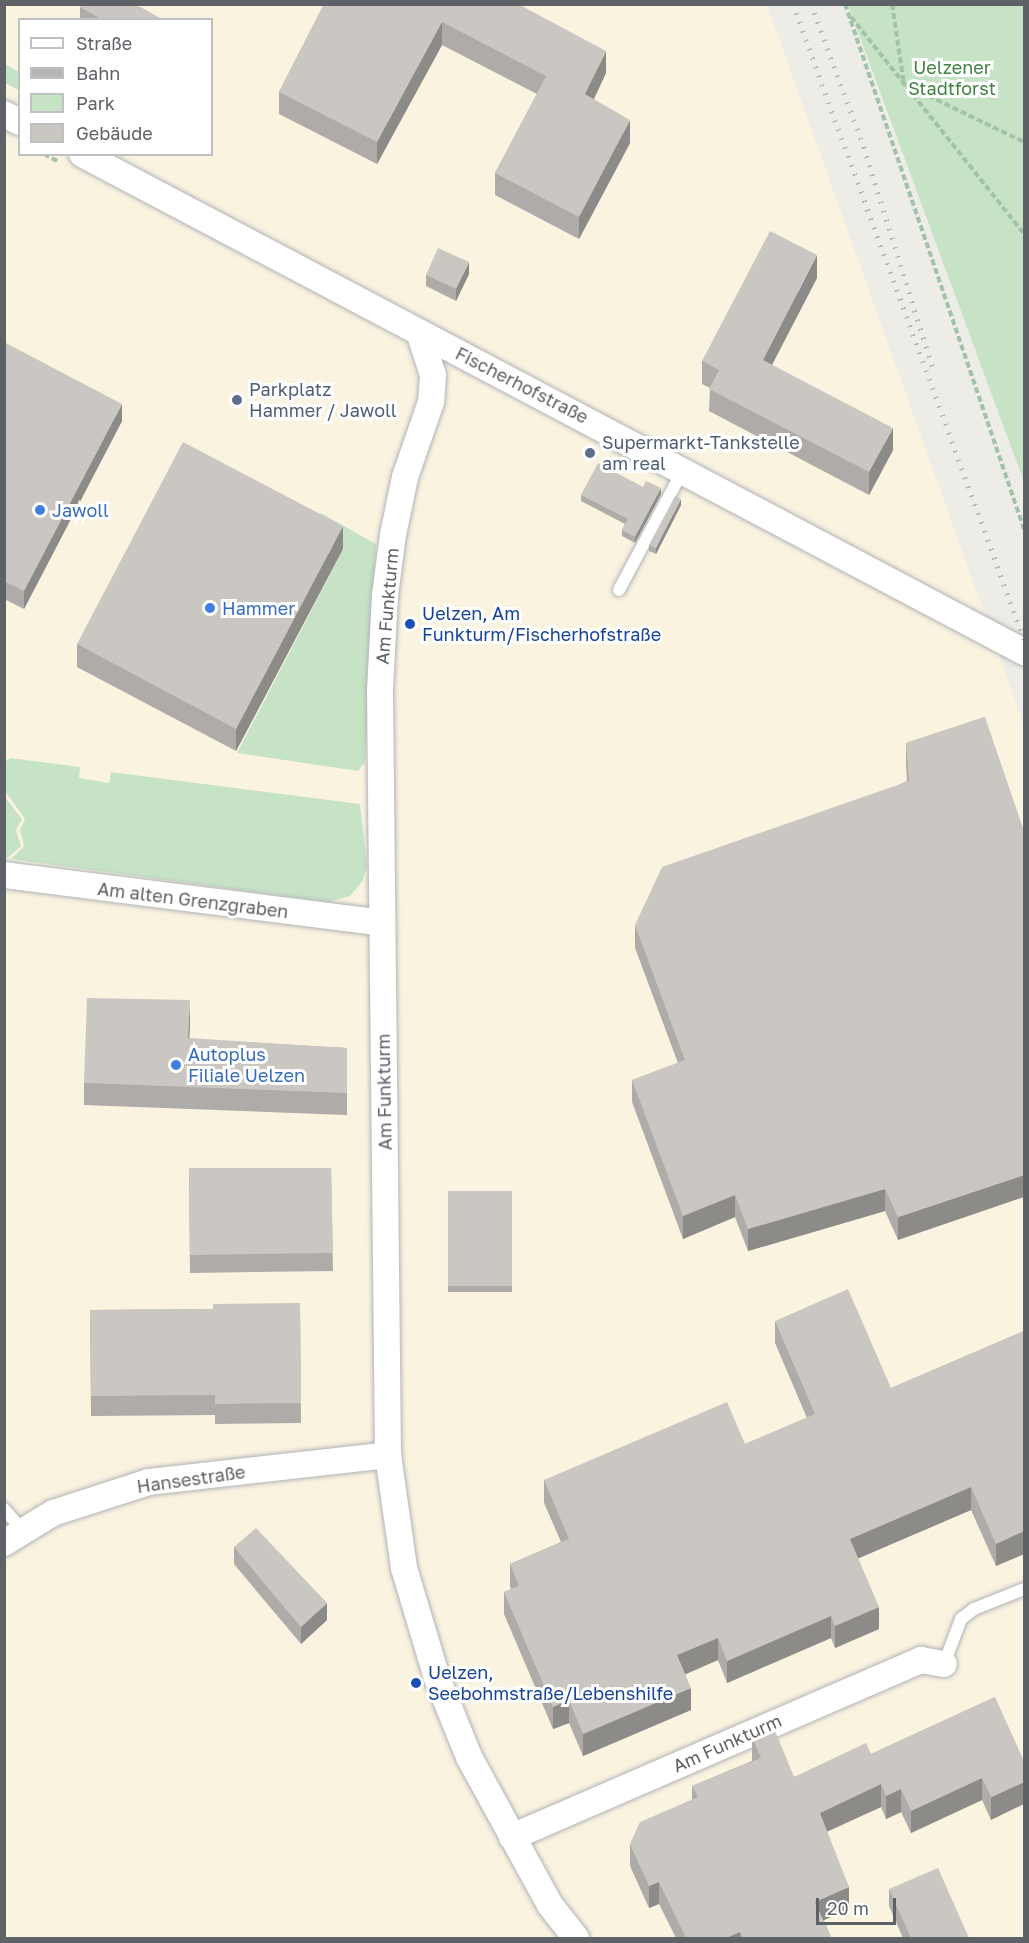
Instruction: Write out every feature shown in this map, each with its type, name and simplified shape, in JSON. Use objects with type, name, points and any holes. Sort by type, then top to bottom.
[{"type":"street","points":[[4,114],[18,121]]},
{"type":"street","name":"Fischerhofstraße","points":[[74,160],[419,332],[683,469],[1024,652]]},
{"type":"street","name":"Am Funkturm","points":[[419,332],[433,375],[431,402],[405,477],[385,595],[380,692],[388,1455],[404,1568],[437,1678],[469,1757],[550,1905],[576,1938]]},
{"type":"street","name":"Am alten Grenzgraben","points":[[4,875],[382,923]]},
{"type":"street","name":"Hansestraße","points":[[13,1536],[52,1513],[149,1482],[388,1455]]},
{"type":"street","name":"Am Funkturm","points":[[512,1837],[921,1660],[944,1664]]},
{"type":"lane","points":[[619,590],[683,469]]},
{"type":"lane","points":[[4,1509],[13,1536]]},
{"type":"lane","points":[[944,1664],[961,1618],[974,1609],[1024,1589]]},
{"type":"path","points":[[845,4],[1024,529]]},
{"type":"path","points":[[892,4],[904,84]]},
{"type":"path","points":[[848,14],[1024,234]]},
{"type":"path","points":[[904,84],[1024,142]]},
{"type":"path","points":[[54,156],[74,160]]},
{"type":"shaded area","points":[[5,5],[767,5],[1024,725],[1024,1938],[5,1938]]},
{"type":"green space","name":"Uelzener Stadtforst","points":[[848,5],[1024,5],[1024,482]]},
{"type":"green space","points":[[5,64],[18,71],[18,90],[5,83]]},
{"type":"green space","points":[[321,513],[376,544],[365,762],[358,771],[237,753],[344,548],[313,530]]},
{"type":"green space","points":[[10,758],[80,767],[79,778],[109,783],[111,772],[360,804],[367,866],[362,882],[350,896],[329,902],[11,859],[24,846],[20,830],[25,819],[5,791],[5,762]]},
{"type":"green space","points":[[4,796],[22,819],[16,830],[21,846],[5,860]]},
{"type":"building","points":[[81,4],[134,4],[159,18],[99,18],[80,7]]},
{"type":"building","points":[[324,4],[518,4],[606,51],[585,94],[630,120],[579,217],[495,173],[546,76],[442,22],[377,142],[279,92]]},
{"type":"building","points":[[770,231],[817,255],[763,360],[893,428],[869,472],[709,389],[719,370],[702,361]]},
{"type":"building","points":[[438,248],[469,262],[456,289],[426,275]]},
{"type":"building","name":"Jawoll","points":[[4,342],[122,404],[24,591],[4,581]]},
{"type":"building","name":"Hammer","points":[[183,442],[343,526],[236,729],[77,644]]},
{"type":"building","points":[[598,463],[643,487],[646,481],[661,488],[635,537],[622,530],[628,519],[581,495]]},
{"type":"building","points":[[675,496],[681,499],[656,548],[649,545]]},
{"type":"building","points":[[985,717],[1024,831],[1024,1175],[898,1217],[885,1189],[748,1229],[735,1195],[683,1216],[632,1080],[685,1060],[635,925],[662,867],[909,781],[906,743]]},
{"type":"building","name":"Autoplus Filiale Uelzen","points":[[87,998],[190,1000],[188,1038],[347,1048],[347,1093],[84,1083]]},
{"type":"building","points":[[189,1168],[331,1168],[333,1253],[190,1255]]},
{"type":"building","points":[[448,1191],[512,1191],[512,1286],[448,1286]]},
{"type":"building","points":[[848,1289],[891,1388],[1024,1331],[1024,1531],[996,1544],[971,1487],[850,1539],[879,1607],[835,1626],[831,1616],[727,1661],[718,1638],[677,1655],[691,1688],[583,1734],[569,1700],[553,1707],[504,1592],[519,1586],[510,1564],[569,1539],[544,1480],[727,1402],[745,1444],[815,1414],[775,1321]]},
{"type":"building","points":[[300,1303],[301,1403],[215,1404],[215,1395],[91,1396],[90,1310],[213,1309],[213,1304]]},
{"type":"building","points":[[256,1528],[327,1603],[301,1627],[234,1547]]},
{"type":"building","points":[[995,1697],[1024,1761],[1024,1782],[991,1797],[982,1778],[911,1811],[901,1789],[886,1796],[881,1784],[820,1813],[849,1887],[815,1902],[831,1937],[743,1938],[740,1932],[726,1938],[686,1938],[659,1882],[649,1886],[630,1844],[640,1822],[698,1797],[692,1786],[761,1758],[752,1737],[774,1728],[794,1777],[866,1743],[871,1754]]},
{"type":"building","points":[[938,1868],[969,1938],[911,1938],[889,1889]]},
{"type":"railway","points":[[793,4],[1024,639]]},
{"type":"railway","points":[[811,4],[864,147],[933,368]]},
{"type":"place","name":"Parkplatz Hammer / Jawoll","points":[[237,400]]},
{"type":"place","name":"Supermarkt-Tankstelle am real","points":[[590,453]]},
{"type":"place","name":"Jawoll","points":[[40,510]]},
{"type":"place","name":"Hammer","points":[[210,608]]},
{"type":"place","name":"Uelzen, Am Funkturm/Fischerhofstraße","points":[[410,624]]},
{"type":"place","name":"Autoplus Filiale Uelzen","points":[[176,1065]]},
{"type":"place","name":"Uelzen, Seebohmstraße/Lebenshilfe","points":[[416,1683]]}]
